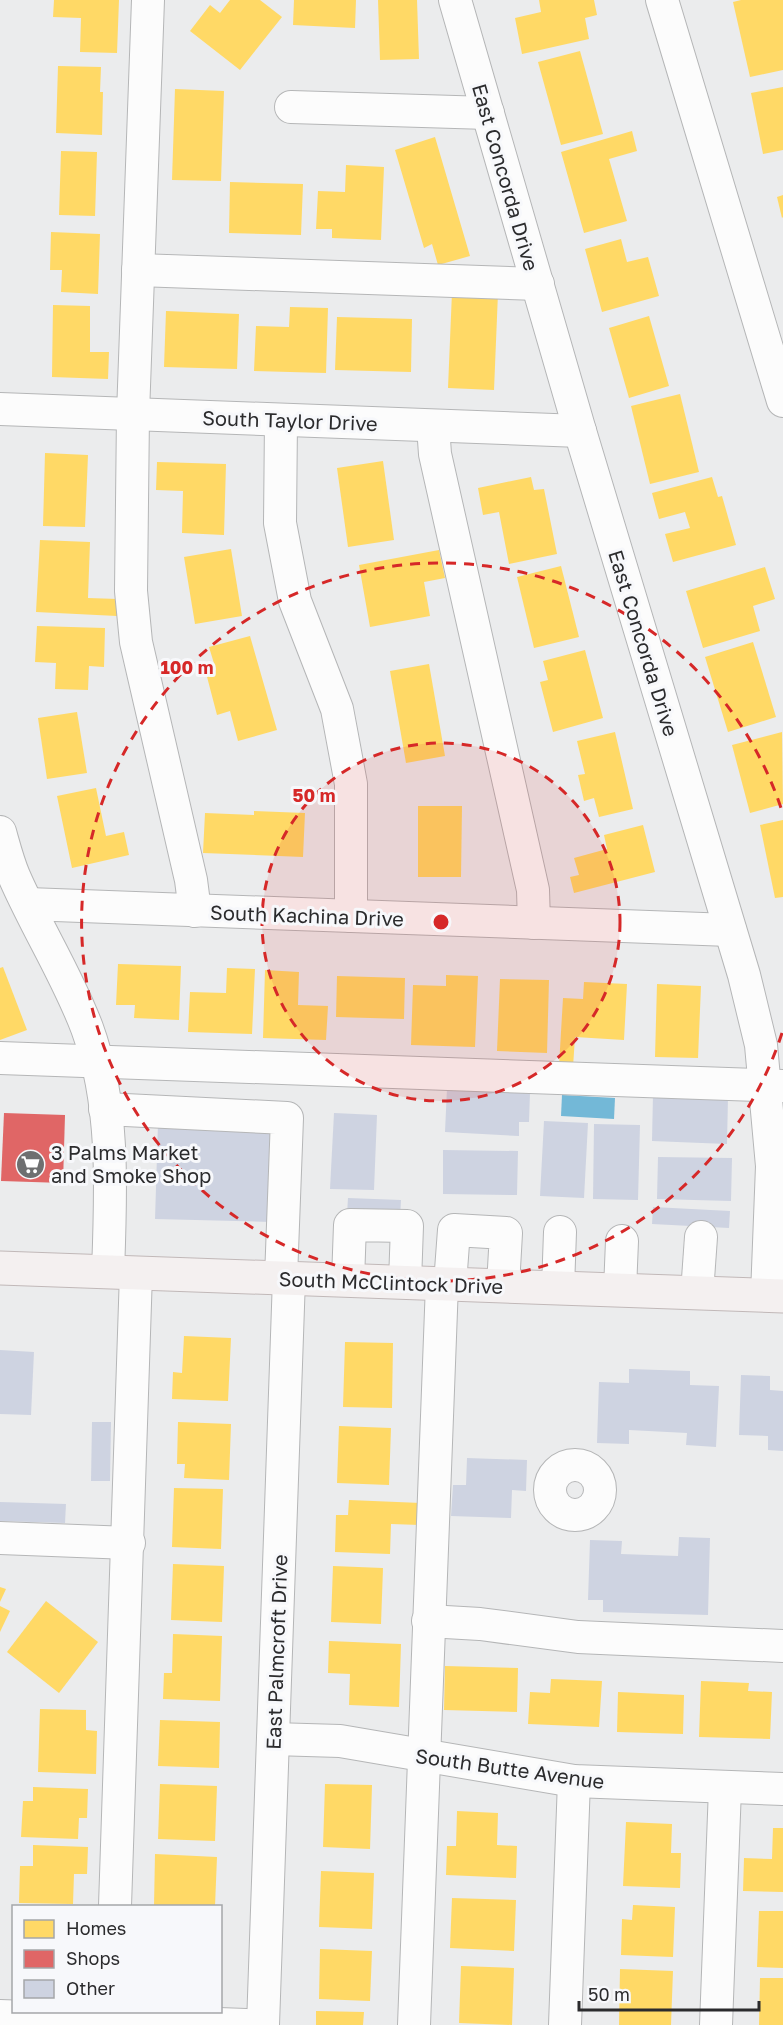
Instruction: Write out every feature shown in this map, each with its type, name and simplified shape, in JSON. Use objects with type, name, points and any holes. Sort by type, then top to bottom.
[{"type":"main road","name":"South McClintock Drive","points":[[0,1268],[775,1296]]},
{"type":"street","points":[[147,0],[133,414],[131,591],[136,642],[191,880],[195,910]]},
{"type":"street","name":"East Concorda Drive","points":[[455,0],[580,431],[775,1086],[771,1249],[775,1296]]},
{"type":"street","points":[[662,0],[783,401]]},
{"type":"street","points":[[291,106],[488,113]]},
{"type":"street","points":[[138,270],[537,284]]},
{"type":"street","name":"South Taylor Drive","points":[[0,409],[580,431]]},
{"type":"street","points":[[281,420],[280,523],[295,601],[337,709],[351,784],[351,916]]},
{"type":"street","points":[[433,426],[435,454],[533,890],[534,923]]},
{"type":"street","points":[[0,832],[6,876],[28,904],[87,1028],[108,1125],[111,1193],[122,1272],[129,1543],[116,1905]]},
{"type":"street","name":"South Kachina Drive","points":[[28,904],[730,930]]},
{"type":"street","points":[[0,1058],[775,1086]]},
{"type":"street","name":"East Palmcroft Drive","points":[[105,1109],[287,1118],[273,1739],[263,2025]]},
{"type":"street","points":[[348,1280],[350,1225],[407,1226],[405,1282]]},
{"type":"street","points":[[414,2025],[428,1622],[446,1284],[453,1230],[506,1233],[503,1286]]},
{"type":"street","points":[[558,1288],[560,1232]]},
{"type":"street","points":[[697,1293],[701,1237]]},
{"type":"street","points":[[620,1290],[622,1242]]},
{"type":"street","points":[[0,1538],[129,1543]]},
{"type":"street","points":[[428,1622],[480,1624],[578,1637],[783,1646]]},
{"type":"street","name":"South Butte Avenue","points":[[273,1739],[340,1741],[574,1781],[783,1789]]},
{"type":"street","points":[[565,2025],[574,1781]]},
{"type":"street","points":[[716,2025],[725,1788]]},
{"type":"street","points":[[0,2016],[246,2025]]},
{"type":"water","points":[[562,1095],[615,1098],[614,1119],[561,1116]]},
{"type":"building: Homes","points":[[54,0],[119,0],[117,53],[80,52],[81,18],[53,17]]},
{"type":"building: Homes","points":[[230,0],[260,0],[282,17],[240,70],[190,31],[210,5],[220,13]]},
{"type":"building: Homes","points":[[294,0],[356,0],[355,28],[293,25]]},
{"type":"building: Homes","points":[[378,0],[417,0],[419,59],[380,60]]},
{"type":"building: Homes","points":[[539,0],[594,0],[597,15],[585,18],[589,39],[522,54],[515,18],[541,12]]},
{"type":"building: Homes","points":[[783,0],[783,70],[750,77],[733,2]]},
{"type":"building: Homes","points":[[580,51],[603,134],[561,145],[538,62]]},
{"type":"building: Homes","points":[[58,66],[101,67],[102,135],[56,133]]},
{"type":"building: Homes","points":[[783,87],[783,150],[763,154],[751,93]]},
{"type":"building: Homes","points":[[175,89],[224,91],[221,181],[172,180]]},
{"type":"building: Homes","points":[[632,131],[637,151],[609,159],[627,221],[584,233],[561,152]]},
{"type":"building: Homes","points":[[435,137],[470,256],[438,265],[432,244],[424,248],[395,150]]},
{"type":"building: Homes","points":[[61,151],[97,152],[95,216],[59,215]]},
{"type":"building: Homes","points":[[346,165],[384,167],[381,240],[332,238],[332,229],[316,229],[318,191],[345,192]]},
{"type":"building: Homes","points":[[230,182],[303,184],[301,235],[229,233]]},
{"type":"building: Homes","points":[[783,195],[783,217],[782,218],[777,197]]},
{"type":"building: Homes","points":[[51,232],[100,234],[98,294],[61,292],[62,270],[50,270]]},
{"type":"building: Homes","points":[[621,239],[627,262],[648,257],[659,296],[602,312],[585,249]]},
{"type":"building: Homes","points":[[452,292],[498,293],[494,390],[448,388]]},
{"type":"building: Homes","points":[[53,305],[90,306],[90,352],[109,352],[108,379],[52,377]]},
{"type":"building: Homes","points":[[290,307],[328,308],[326,373],[254,371],[256,326],[289,327]]},
{"type":"building: Homes","points":[[166,311],[239,314],[237,369],[164,367]]},
{"type":"building: Homes","points":[[649,316],[669,386],[629,398],[609,328]]},
{"type":"building: Homes","points":[[337,317],[412,319],[411,372],[335,370]]},
{"type":"building: Homes","points":[[680,394],[699,472],[650,484],[631,406]]},
{"type":"building: Homes","points":[[45,453],[88,455],[85,527],[43,526]]},
{"type":"building: Homes","points":[[383,461],[394,540],[348,547],[337,468]]},
{"type":"building: Homes","points":[[157,462],[226,464],[224,535],[182,533],[183,491],[156,490]]},
{"type":"building: Homes","points":[[531,477],[534,490],[544,489],[557,554],[509,564],[499,512],[483,515],[478,488]]},
{"type":"building: Homes","points":[[712,477],[718,497],[722,496],[736,545],[673,562],[665,534],[690,528],[685,512],[659,519],[652,493]]},
{"type":"building: Homes","points":[[40,540],[90,542],[88,598],[118,599],[117,616],[36,612]]},
{"type":"building: Homes","points":[[231,549],[242,616],[195,624],[184,557]]},
{"type":"building: Homes","points":[[439,550],[445,578],[424,582],[430,616],[370,627],[359,565]]},
{"type":"building: Homes","points":[[561,566],[579,637],[534,648],[517,577]]},
{"type":"building: Homes","points":[[765,567],[775,599],[753,606],[760,631],[703,648],[686,591]]},
{"type":"building: Homes","points":[[37,626],[105,628],[104,667],[89,666],[88,690],[55,689],[56,663],[35,662]]},
{"type":"building: Homes","points":[[250,636],[277,730],[238,741],[230,711],[217,715],[206,673],[216,670],[209,647]]},
{"type":"building: Homes","points":[[753,642],[776,717],[728,732],[705,657]]},
{"type":"building: Homes","points":[[585,650],[603,718],[553,732],[540,682],[548,680],[543,661]]},
{"type":"building: Homes","points":[[429,664],[445,756],[406,763],[390,671]]},
{"type":"building: Homes","points":[[77,712],[87,773],[47,779],[38,718]]},
{"type":"building: Homes","points":[[615,732],[633,809],[599,817],[594,798],[584,801],[578,775],[585,774],[577,741]]},
{"type":"building: Homes","points":[[782,732],[783,804],[750,813],[732,745]]},
{"type":"building: Homes","points":[[96,788],[106,836],[124,832],[129,855],[72,868],[57,796]]},
{"type":"building: Homes","points":[[418,806],[462,806],[461,877],[418,877]]},
{"type":"building: Homes","points":[[254,811],[305,813],[303,857],[203,853],[205,813],[254,815]]},
{"type":"building: Homes","points":[[783,820],[783,897],[775,898],[760,825]]},
{"type":"building: Homes","points":[[643,825],[655,872],[574,893],[570,877],[579,875],[574,858],[607,849],[604,835]]},
{"type":"building: Homes","points":[[118,964],[181,966],[179,1020],[134,1018],[135,1005],[116,1005]]},
{"type":"building: Homes","points":[[3,967],[27,1030],[0,1040],[0,968]]},
{"type":"building: Homes","points":[[227,968],[255,969],[252,1034],[188,1032],[190,992],[226,993]]},
{"type":"building: Homes","points":[[265,970],[299,972],[298,1005],[328,1006],[326,1040],[263,1038]]},
{"type":"building: Homes","points":[[446,975],[478,976],[475,1047],[411,1045],[413,985],[446,986]]},
{"type":"building: Homes","points":[[337,976],[405,978],[404,1019],[336,1017]]},
{"type":"building: Homes","points":[[500,979],[549,980],[547,1053],[497,1051]]},
{"type":"building: Homes","points":[[584,982],[627,984],[624,1040],[575,1037],[573,1067],[559,1066],[563,998],[583,999]]},
{"type":"building: Homes","points":[[657,984],[701,986],[698,1058],[655,1057]]},
{"type":"building: Homes","points":[[184,1336],[231,1338],[228,1401],[172,1399],[173,1372],[182,1373]]},
{"type":"building: Homes","points":[[345,1342],[393,1343],[392,1408],[343,1407]]},
{"type":"building: Homes","points":[[178,1422],[231,1424],[229,1480],[184,1478],[185,1464],[177,1464]]},
{"type":"building: Homes","points":[[339,1426],[391,1428],[389,1485],[337,1483]]},
{"type":"building: Homes","points":[[174,1488],[223,1489],[221,1549],[172,1547]]},
{"type":"building: Homes","points":[[349,1500],[421,1503],[420,1525],[391,1524],[390,1554],[335,1552],[336,1515],[348,1515]]},
{"type":"building: Homes","points":[[173,1564],[224,1566],[222,1622],[171,1620]]},
{"type":"building: Homes","points":[[333,1566],[383,1568],[381,1624],[331,1622]]},
{"type":"building: Homes","points":[[0,1587],[6,1589],[0,1602]]},
{"type":"building: Homes","points":[[46,1601],[98,1642],[59,1693],[7,1652]]},
{"type":"building: Homes","points":[[0,1606],[10,1611],[0,1632]]},
{"type":"building: Homes","points":[[173,1634],[222,1636],[220,1701],[163,1699],[164,1673],[172,1673]]},
{"type":"building: Homes","points":[[329,1641],[401,1644],[399,1707],[349,1705],[350,1674],[328,1673]]},
{"type":"building: Homes","points":[[445,1666],[518,1668],[517,1712],[444,1710]]},
{"type":"building: Homes","points":[[551,1679],[602,1681],[599,1727],[528,1724],[530,1692],[550,1693]]},
{"type":"building: Homes","points":[[701,1681],[749,1683],[748,1691],[772,1692],[770,1739],[699,1737]]},
{"type":"building: Homes","points":[[618,1692],[684,1695],[683,1734],[617,1732]]},
{"type":"building: Homes","points":[[40,1709],[86,1710],[86,1730],[97,1731],[96,1774],[38,1772]]},
{"type":"building: Homes","points":[[160,1720],[220,1722],[219,1768],[158,1766]]},
{"type":"building: Homes","points":[[160,1784],[217,1786],[215,1841],[158,1839]]},
{"type":"building: Homes","points":[[325,1784],[372,1785],[370,1849],[323,1847]]},
{"type":"building: Homes","points":[[33,1787],[88,1789],[87,1818],[79,1818],[78,1839],[21,1837],[23,1801],[33,1801]]},
{"type":"building: Homes","points":[[457,1811],[498,1813],[497,1845],[517,1846],[516,1878],[446,1875],[447,1846],[456,1846]]},
{"type":"building: Homes","points":[[626,1822],[672,1824],[671,1853],[681,1853],[680,1888],[623,1886]]},
{"type":"building: Homes","points":[[773,1828],[783,1828],[783,1892],[743,1891],[744,1858],[772,1859]]},
{"type":"building: Homes","points":[[33,1845],[88,1847],[87,1874],[74,1874],[73,1904],[19,1903],[20,1866],[33,1866]]},
{"type":"building: Homes","points":[[155,1854],[217,1857],[215,1905],[154,1905]]},
{"type":"building: Homes","points":[[321,1871],[374,1873],[372,1929],[319,1927]]},
{"type":"building: Homes","points":[[452,1898],[516,1900],[514,1951],[450,1948]]},
{"type":"building: Homes","points":[[633,1905],[675,1907],[673,1957],[621,1955],[622,1919],[632,1920]]},
{"type":"building: Homes","points":[[759,1911],[783,1911],[783,1968],[757,1967]]},
{"type":"building: Homes","points":[[320,1949],[372,1951],[370,2001],[319,1999]]},
{"type":"building: Homes","points":[[461,1966],[514,1968],[512,2025],[459,2023]]},
{"type":"building: Homes","points":[[620,1969],[673,1971],[671,2025],[619,2025]]},
{"type":"building: Homes","points":[[760,1978],[783,1978],[783,2025],[759,2025]]},
{"type":"building: Homes","points":[[316,2011],[364,2012],[363,2025],[316,2025]]},
{"type":"building: Shops","points":[[4,1113],[65,1115],[63,1183],[1,1181]]},
{"type":"building: Other","points":[[447,1088],[530,1093],[529,1122],[519,1122],[519,1136],[445,1132]]},
{"type":"building: Other","points":[[653,1094],[728,1097],[727,1144],[652,1141]]},
{"type":"building: Other","points":[[334,1113],[377,1115],[374,1190],[330,1189]]},
{"type":"building: Other","points":[[544,1121],[588,1123],[584,1198],[540,1196]]},
{"type":"building: Other","points":[[158,1123],[273,1132],[271,1222],[155,1219]]},
{"type":"building: Other","points":[[594,1124],[640,1125],[638,1200],[593,1199]]},
{"type":"building: Other","points":[[443,1150],[518,1151],[517,1195],[443,1194]]},
{"type":"building: Other","points":[[658,1157],[732,1158],[731,1201],[657,1199]]},
{"type":"building: Other","points":[[348,1198],[401,1200],[400,1218],[347,1215]]},
{"type":"building: Other","points":[[653,1207],[730,1211],[729,1228],[652,1224]]},
{"type":"building: Other","points":[[0,1350],[34,1352],[31,1415],[0,1414]]},
{"type":"building: Other","points":[[629,1369],[690,1371],[690,1385],[719,1386],[716,1447],[686,1445],[687,1433],[629,1430],[629,1444],[597,1443],[599,1382],[629,1383]]},
{"type":"building: Other","points":[[741,1375],[770,1376],[770,1390],[783,1391],[783,1451],[768,1450],[768,1436],[739,1435]]},
{"type":"building: Other","points":[[92,1422],[111,1422],[110,1481],[91,1481]]},
{"type":"building: Other","points":[[467,1458],[527,1460],[526,1491],[512,1490],[511,1518],[451,1516],[453,1485],[466,1485]]},
{"type":"building: Other","points":[[0,1502],[66,1504],[65,1523],[0,1521]]},
{"type":"building: Other","points":[[679,1537],[710,1538],[708,1615],[603,1612],[603,1600],[588,1600],[590,1540],[622,1541],[621,1554],[678,1556]]},
{"type":"place","name":"3 Palms Market and Smoke Shop","points":[[30,1164]]}]
